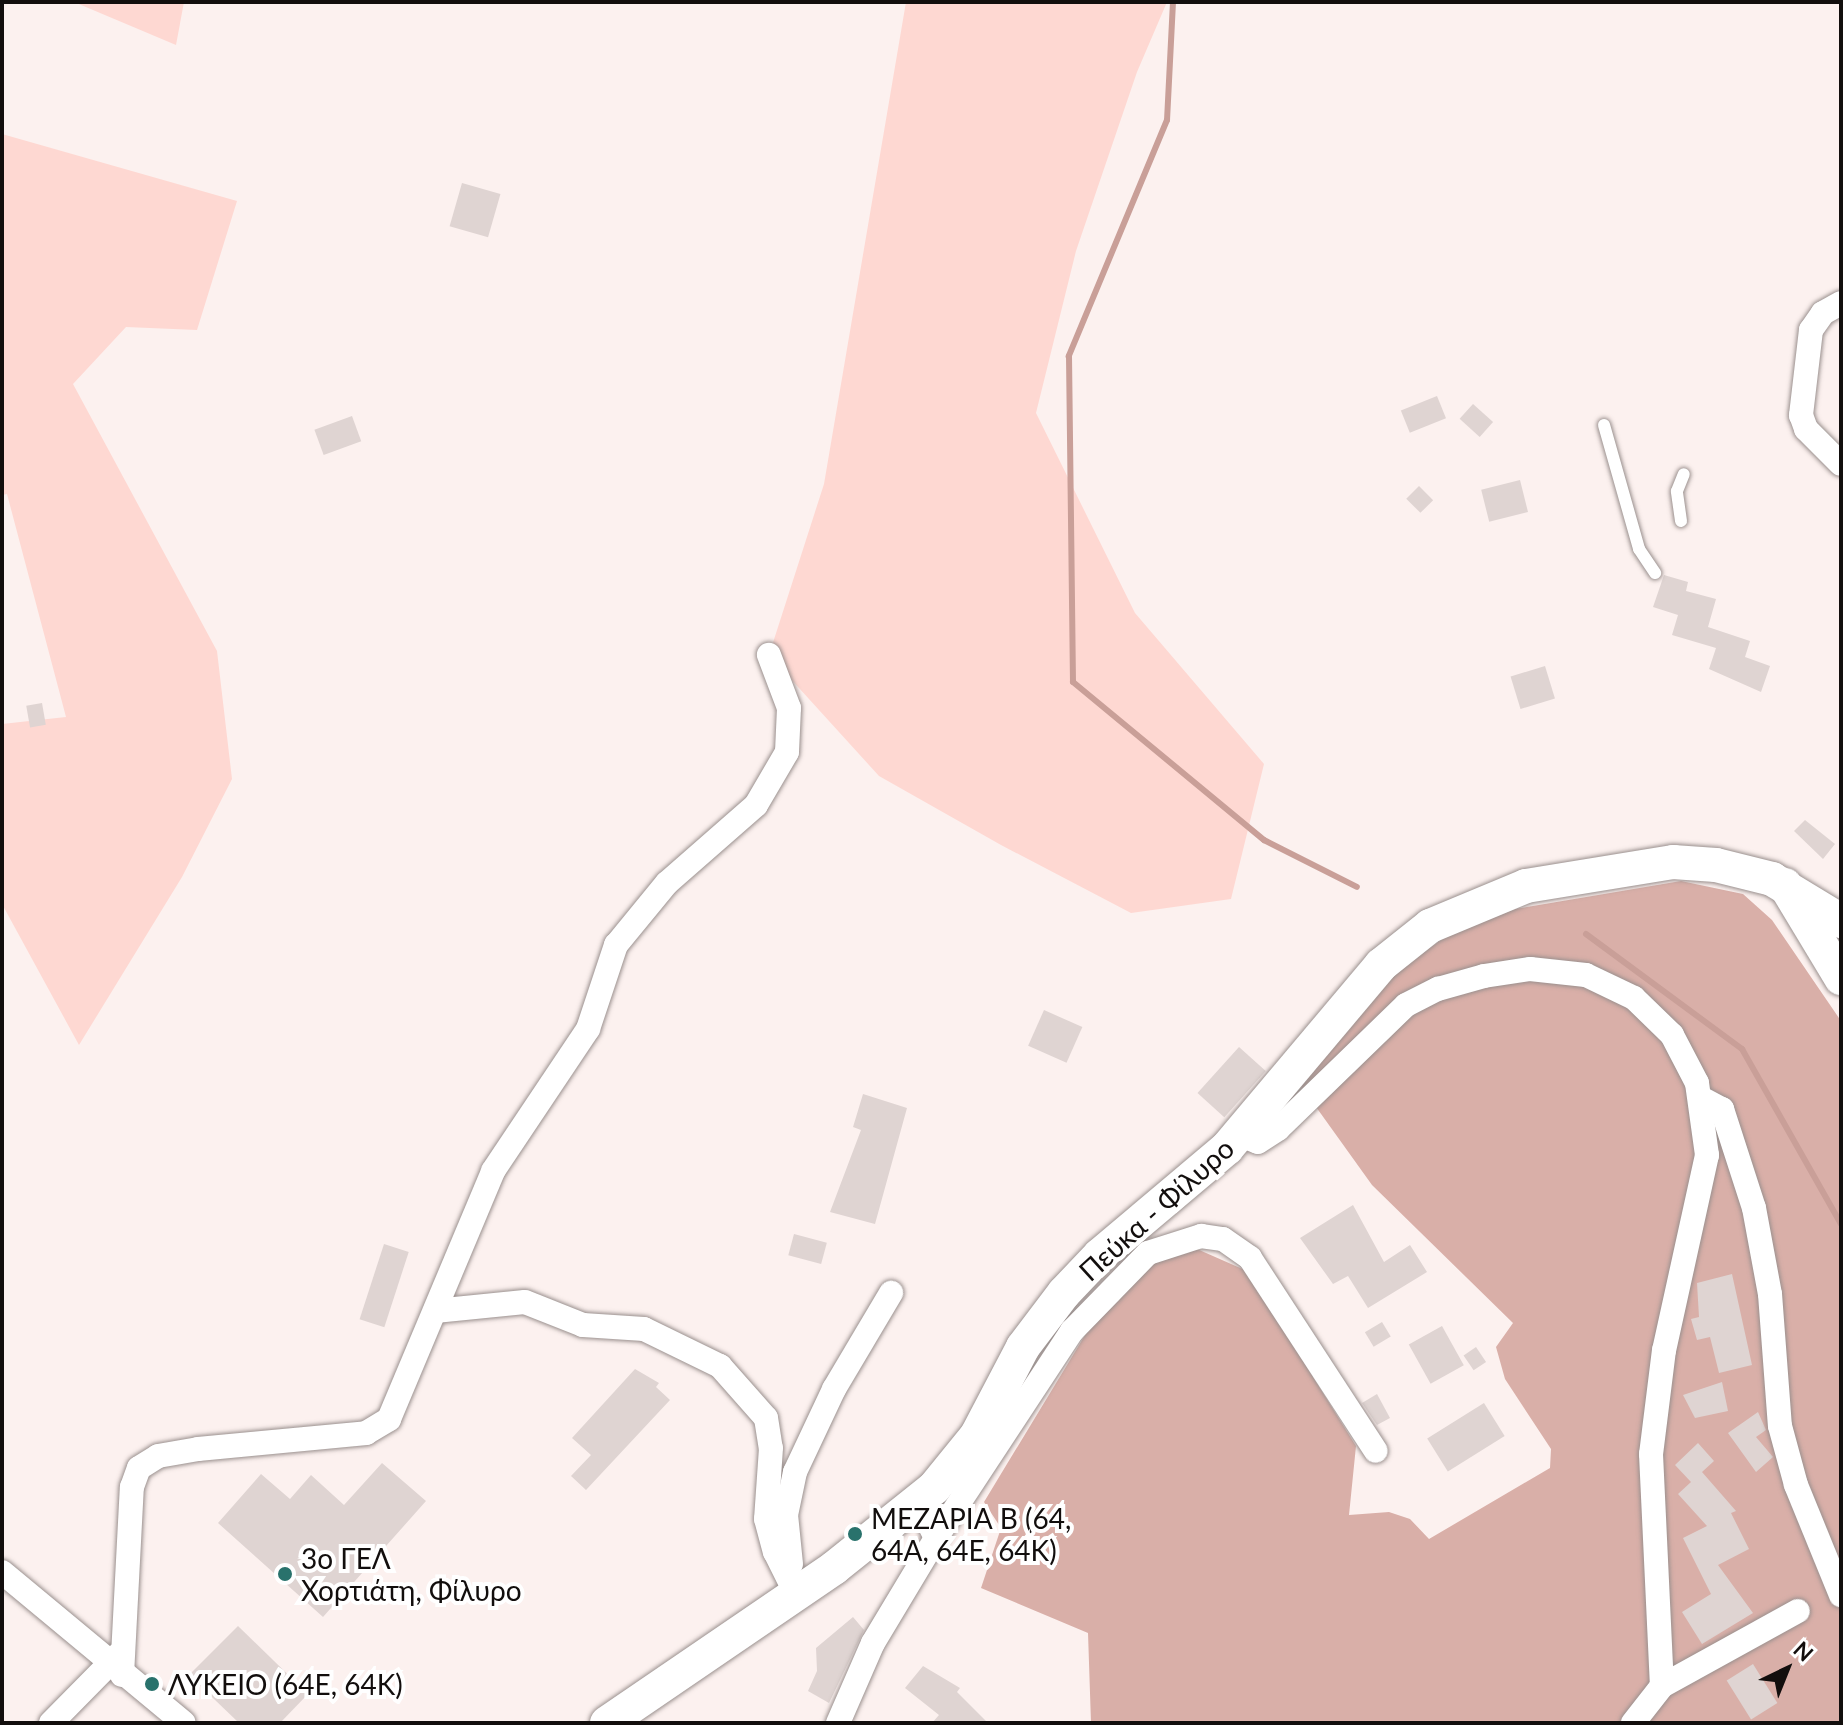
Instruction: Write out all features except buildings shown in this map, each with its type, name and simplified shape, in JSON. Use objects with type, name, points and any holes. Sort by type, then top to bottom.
[{"type":"main road","name":"Πεύκα - Φίλυρο","points":[[607,1723],[796,1594],[918,1502],[977,1435],[1023,1347],[1064,1293],[1240,1135],[1381,965],[1452,914],[1526,886],[1644,864],[1716,865],[1785,885],[1841,921]]},
{"type":"main road","points":[[1785,885],[1841,978]]},
{"type":"street","points":[[1841,303],[1823,313],[1811,330],[1801,415],[1806,429],[1841,464]]},
{"type":"street","points":[[51,1723],[119,1663],[132,1487],[139,1468],[158,1456],[198,1449],[282,1445],[366,1433],[389,1419],[493,1171],[588,1029],[616,945],[667,883],[756,805],[787,752],[789,708],[769,655]]},
{"type":"street","points":[[1240,1135],[1258,1142],[1278,1129],[1387,1021],[1416,999],[1452,984],[1530,969],[1586,975],[1634,998],[1672,1035],[1701,1098],[1705,1180],[1664,1350],[1651,1454],[1662,1686]]},
{"type":"street","points":[[1701,1098],[1716,1102],[1726,1117],[1754,1208],[1770,1294],[1780,1426],[1805,1509],[1841,1595]]},
{"type":"street","points":[[838,1723],[873,1643],[936,1538],[1072,1331],[1148,1253],[1201,1236],[1223,1239],[1250,1258],[1376,1451]]},
{"type":"street","points":[[796,1594],[786,1527],[795,1472],[834,1389],[891,1293]]},
{"type":"street","points":[[435,1311],[525,1302],[583,1325],[644,1329],[720,1366],[766,1418],[771,1448],[766,1519],[775,1552],[796,1594]]},
{"type":"street","points":[[918,1502],[936,1538]]},
{"type":"street","points":[[2,1572],[119,1663],[184,1723]]},
{"type":"street","points":[[1633,1723],[1662,1686],[1798,1611]]},
{"type":"lane","points":[[1604,425],[1639,549],[1655,573]]},
{"type":"lane","points":[[1681,521],[1677,491],[1684,474]]},
{"type":"shaded area","points":[[74,2],[184,2],[176,45]]},
{"type":"shaded area","points":[[906,2],[1167,2],[1137,72],[1076,251],[1036,413],[1135,613],[1264,764],[1231,899],[1131,913],[1001,845],[879,776],[769,655],[824,484]]},
{"type":"shaded area","points":[[2,134],[237,201],[197,330],[126,327],[73,384],[217,651],[232,779],[182,877],[79,1045],[2,904],[2,724],[66,717],[7,494],[2,495]]},
{"type":"shaded area","points":[[1681,881],[1743,894],[1772,920],[1841,1021],[1841,1723],[1091,1723],[1088,1633],[981,1588],[1001,1528],[984,1502],[1090,1327],[1158,1259],[1197,1249],[1247,1271],[1356,1446],[1349,1515],[1389,1512],[1410,1519],[1429,1539],[1550,1468],[1551,1449],[1505,1379],[1496,1347],[1513,1323],[1372,1185],[1301,1086],[1396,972],[1448,935],[1515,909]]},
{"type":"waterway","points":[[1173,2],[1167,120],[1069,356],[1073,682],[1264,840],[1357,887]]},
{"type":"waterway","points":[[1586,934],[1742,1049],[1841,1224]]},
{"type":"place","name":"ΜΕΖΑΡΙΑ B (64, 64Α, 64Ε, 64Κ)","points":[[855,1534]]},
{"type":"place","name":"3ο ΓΕΛ Χορτιάτη, Φίλυρο","points":[[285,1574]]},
{"type":"place","name":"ΛΥΚΕΙΟ (64Ε, 64Κ)","points":[[152,1684]]}]
